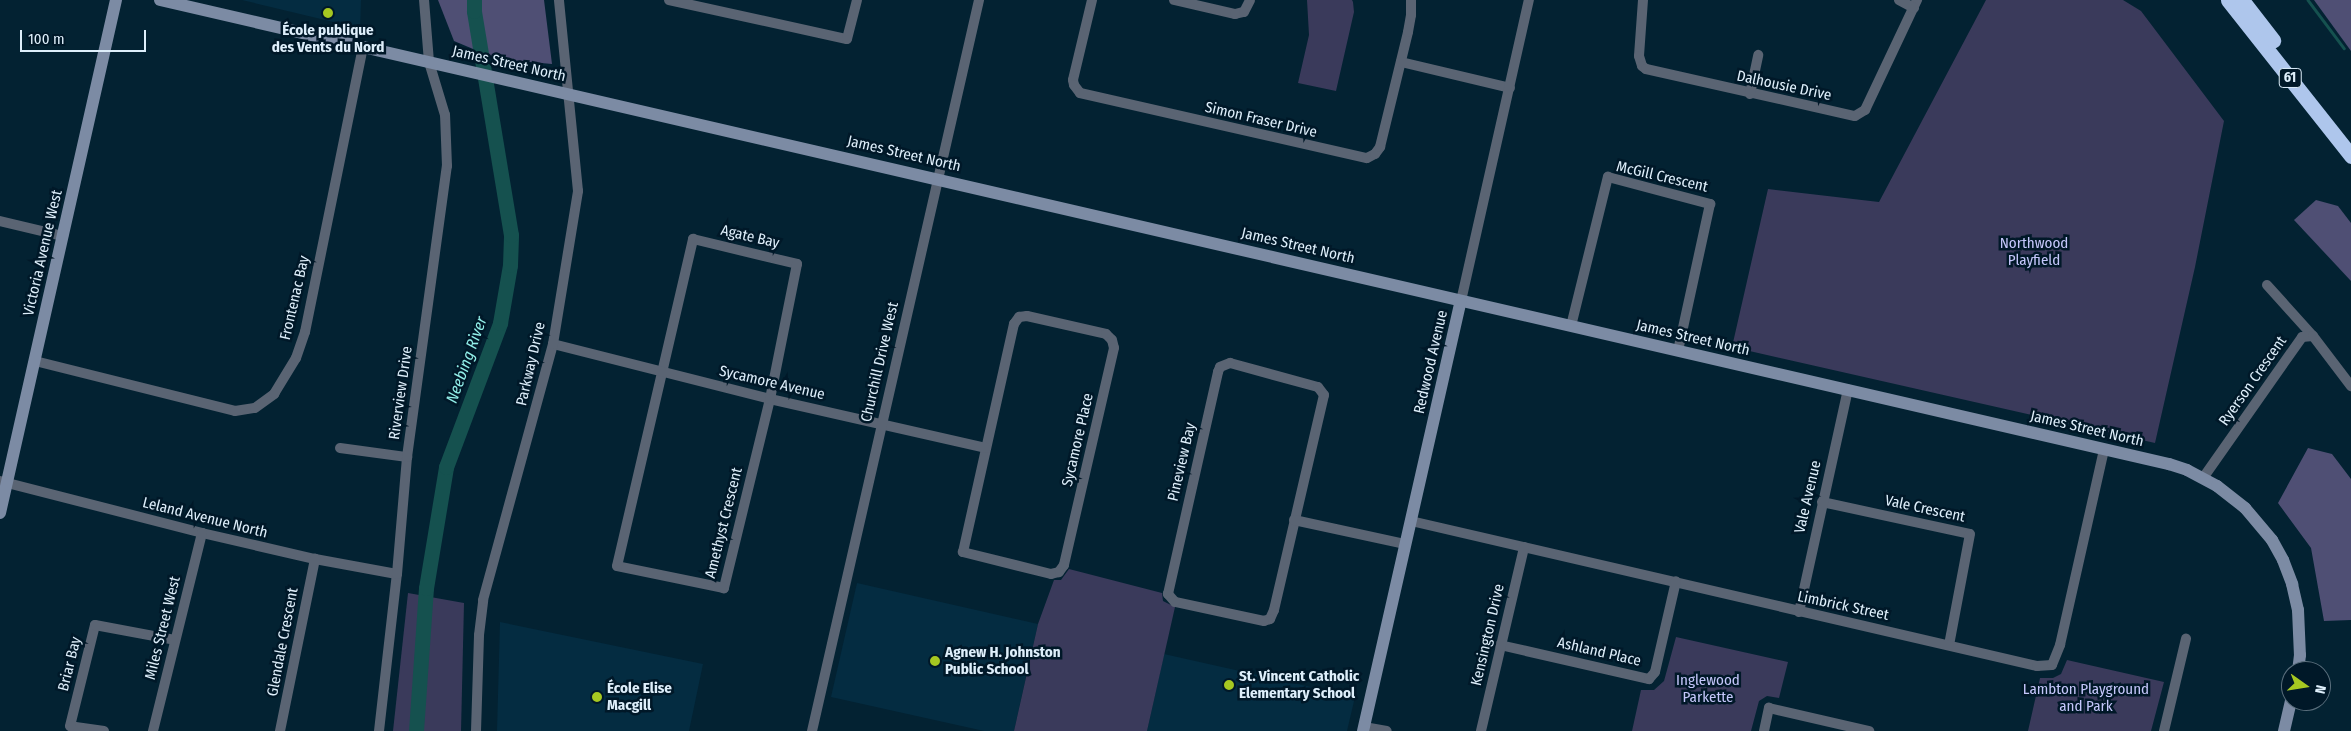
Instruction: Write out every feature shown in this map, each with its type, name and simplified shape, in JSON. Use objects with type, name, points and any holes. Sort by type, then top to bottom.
[{"type":"highway","name":"61","points":[[2228,0],[2351,156]]},
{"type":"highway","name":"61","points":[[2242,0],[2351,139]]},
{"type":"street","name":"Victoria Avenue West","points":[[0,513],[4,482],[35,360],[116,0]]},
{"type":"street","name":"James Street North","points":[[160,0],[2169,464],[2203,478],[2230,496],[2258,522],[2283,560],[2292,584],[2298,610],[2299,661]]},
{"type":"street","name":"Riverview Drive","points":[[379,731],[397,574],[407,457],[447,166],[446,115],[429,62],[424,0]]},
{"type":"street","name":"Parkway Drive","points":[[476,731],[479,635],[484,600],[553,344],[578,190],[559,0]]},
{"type":"street","points":[[669,0],[847,39],[857,0]]},
{"type":"street","name":"Churchill Drive West","points":[[812,731],[979,0]]},
{"type":"street","name":"Simon Fraser Drive","points":[[1092,0],[1073,80],[1080,93],[1359,158],[1371,157],[1380,147],[1411,15],[1411,0]]},
{"type":"street","points":[[1174,0],[1235,14],[1244,12],[1250,0]]},
{"type":"street","name":"Redwood Avenue","points":[[1364,729],[1529,0]]},
{"type":"street","name":"Dalhousie Drive","points":[[1644,0],[1639,56],[1642,66],[1651,71],[1851,116],[1859,115],[1866,110],[1916,4]]},
{"type":"street","points":[[1899,0],[1916,4]]},
{"type":"street","name":"Frontenac Bay","points":[[35,360],[235,411],[255,408],[274,394],[296,358],[305,332],[363,46]]},
{"type":"street","points":[[1750,94],[1758,55]]},
{"type":"street","points":[[1401,62],[1510,88]]},
{"type":"street","name":"McGill Crescent","points":[[1571,326],[1608,177],[1710,204],[1678,351]]},
{"type":"street","points":[[0,221],[63,236]]},
{"type":"street","name":"Agate Bay","points":[[663,371],[693,239],[797,264],[770,399]]},
{"type":"street","points":[[2267,285],[2313,336],[2351,386]]},
{"type":"street","name":"Sycamore Place","points":[[1027,316],[1106,334],[1112,340],[1114,348],[1064,565],[1059,572],[1051,574],[963,552],[985,448],[1014,324],[1019,317],[1027,316]]},
{"type":"street","name":"Ryerson Crescent","points":[[2203,478],[2302,337],[2313,336]]},
{"type":"street","name":"Sycamore Avenue","points":[[553,344],[770,399],[985,448]]},
{"type":"street","name":"Pineview Bay","points":[[1224,364],[1235,364],[1322,390],[1324,395],[1294,520],[1270,619],[1264,621],[1175,602],[1170,599],[1169,587],[1175,559],[1218,372],[1224,364]]},
{"type":"street","name":"Amethyst Crescent","points":[[663,371],[617,566],[724,588],[770,399]]},
{"type":"street","name":"Vale Avenue","points":[[1798,612],[1848,389]]},
{"type":"street","points":[[340,448],[407,457]]},
{"type":"street","name":"Limbrick Street","points":[[1411,521],[2036,666],[2052,665],[2060,645],[2104,449]]},
{"type":"street","name":"Leland Avenue North","points":[[4,482],[202,533],[315,559],[397,574]]},
{"type":"street","name":"Vale Crescent","points":[[1822,502],[1970,534],[1949,645]]},
{"type":"street","points":[[1294,520],[1405,544]]},
{"type":"street","name":"Miles Street West","points":[[153,731],[202,533]]},
{"type":"street","name":"Kensington Drive","points":[[1481,731],[1524,547]]},
{"type":"street","name":"Glendale Crescent","points":[[280,731],[315,559]]},
{"type":"street","name":"Ashland Place","points":[[1500,645],[1648,679],[1655,672],[1676,581]]},
{"type":"street","name":"Briar Bay","points":[[104,731],[70,726],[95,625],[175,640]]},
{"type":"street","points":[[2164,731],[2186,639]]},
{"type":"street","points":[[1764,731],[1769,708],[1869,731]]},
{"type":"street","points":[[2284,731],[2289,711]]},
{"type":"street","points":[[1364,729],[1387,731]]},
{"type":"shaded area","name":"École publique des Vents du Nord","points":[[242,0],[361,0],[360,31],[346,25]]},
{"type":"shaded area","points":[[438,0],[544,0],[552,64],[497,59],[454,41]]},
{"type":"shaded area","points":[[2314,0],[2351,0],[2351,51]]},
{"type":"shaded area","points":[[2316,200],[2338,206],[2351,223],[2351,281],[2294,220]]},
{"type":"shaded area","points":[[2308,448],[2332,454],[2351,479],[2351,620],[2324,621],[2311,548],[2278,503]]},
{"type":"shaded area","name":"Agnew H. Johnston Public School","points":[[857,583],[1038,624],[1014,731],[984,731],[831,697]]},
{"type":"shaded area","name":"École Elise Macgill","points":[[500,622],[703,664],[689,731],[497,731]]},
{"type":"shaded area","name":"St. Vincent Catholic Elementary School","points":[[1164,654],[1355,697],[1347,731],[1147,731]]},
{"type":"green space","points":[[1307,0],[1352,0],[1353,2],[1354,12],[1336,91],[1298,83],[1309,35]]},
{"type":"green space","name":"Northwood Playfield","points":[[1986,0],[2123,0],[2141,11],[2224,121],[2195,267],[2155,443],[1732,347],[1768,189],[1879,202]]},
{"type":"green space","points":[[1069,569],[1162,593],[1163,601],[1175,607],[1147,731],[1014,731],[1038,624],[1054,580],[1061,580]]},
{"type":"green space","points":[[408,593],[464,603],[461,731],[393,731]]},
{"type":"green space","name":"Inglewood Parkette","points":[[1676,637],[1788,662],[1779,698],[1767,696],[1759,701],[1751,731],[1632,731],[1641,690],[1654,690],[1664,681]]},
{"type":"green space","name":"Lambton Playground and Park","points":[[2067,660],[2164,682],[2151,731],[2028,731],[2040,678],[2053,678],[2061,674]]},
{"type":"waterway","name":"Neebing River","points":[[416,731],[426,588],[446,467],[500,323],[510,265],[511,235],[474,11],[474,0]]},
{"type":"waterway","points":[[2308,0],[2344,48]]},
{"type":"place","name":"École publique des Vents du Nord","points":[[328,13]]},
{"type":"place","name":"Agnew H. Johnston Public School","points":[[935,661]]},
{"type":"place","name":"St. Vincent Catholic Elementary School","points":[[1229,685]]},
{"type":"place","name":"École Elise Macgill","points":[[597,697]]}]
